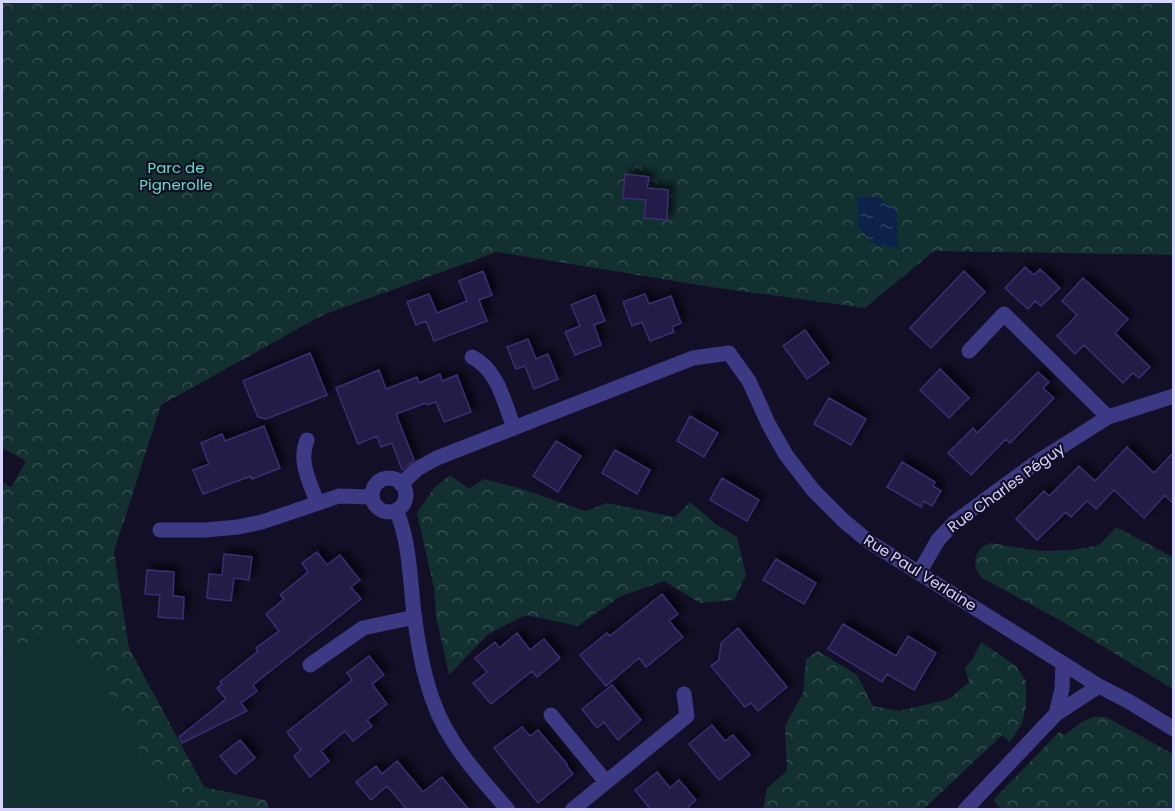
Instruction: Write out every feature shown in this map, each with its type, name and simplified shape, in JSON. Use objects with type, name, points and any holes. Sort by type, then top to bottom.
[{"type":"street","points":[[969,351],[1004,314],[1108,417]]},
{"type":"street","name":"Rue Paul Verlaine","points":[[514,428],[693,358],[729,353],[749,381],[769,426],[786,455],[813,490],[860,535],[1099,686],[1173,729]]},
{"type":"street","points":[[401,484],[417,469],[430,461],[514,428],[494,375],[484,364],[472,357]]},
{"type":"street","name":"Rue Charles Péguy","points":[[919,573],[938,540],[955,522],[1034,464],[1108,417],[1173,396]]},
{"type":"street","points":[[307,440],[303,452],[303,463],[317,502]]},
{"type":"street","points":[[394,479],[401,484],[406,497],[396,510],[391,512],[382,510],[375,505],[372,497],[375,485],[382,480],[394,479]]},
{"type":"street","points":[[160,530],[206,530],[246,525],[287,515],[317,502],[344,495],[372,497]]},
{"type":"street","points":[[396,510],[404,535],[415,617],[429,690],[452,741],[508,810]]},
{"type":"street","points":[[310,665],[363,628],[415,617]]},
{"type":"street","points":[[1056,714],[1062,688],[1063,663]]},
{"type":"street","points":[[964,810],[1056,714],[1099,686]]},
{"type":"street","points":[[572,810],[687,716],[684,694]]},
{"type":"street","points":[[551,715],[606,782]]},
{"type":"green space","name":"Parc de Pignerolle","points":[[2,2],[1173,2],[1173,255],[934,251],[865,308],[712,287],[497,252],[323,315],[161,405],[114,552],[129,648],[204,787],[265,800],[270,809],[173,809],[87,655],[63,633],[2,650],[2,482],[11,487],[26,461],[2,448]]},
{"type":"green space","points":[[450,475],[469,489],[484,479],[522,489],[585,511],[607,503],[675,517],[690,502],[716,524],[737,537],[746,575],[734,600],[700,603],[664,581],[621,596],[578,626],[526,615],[488,634],[449,675],[436,616],[434,588],[417,513],[434,488]]},
{"type":"green space","points":[[1116,527],[1173,557],[1173,689],[1063,622],[982,578],[976,568],[978,553],[985,545],[991,543],[1040,551],[1073,550],[1099,545]]},
{"type":"green space","points":[[63,633],[87,655],[173,809],[2,810],[2,650]]},
{"type":"green space","points":[[981,642],[1016,666],[1026,681],[1026,707],[1022,723],[1010,742],[1002,735],[924,809],[763,809],[767,788],[787,771],[785,726],[803,693],[806,659],[818,651],[857,675],[873,706],[899,711],[949,699],[969,682],[965,668]]},
{"type":"green space","points":[[1093,717],[1106,717],[1173,754],[1173,809],[1002,810],[993,800],[1059,732],[1065,735],[1080,723]]},
{"type":"water","points":[[878,197],[897,211],[898,249],[874,244],[858,227],[857,198]]},
{"type":"building","points":[[625,174],[649,177],[647,188],[668,190],[667,220],[644,218],[646,200],[623,198]]},
{"type":"building","points":[[1025,267],[1034,275],[1040,269],[1060,288],[1041,306],[1035,301],[1028,309],[1005,288]]},
{"type":"building","points":[[483,271],[492,295],[479,300],[487,321],[434,341],[426,321],[416,325],[407,302],[429,294],[437,313],[467,301],[459,281]]},
{"type":"building","points":[[964,271],[985,292],[931,348],[910,328]]},
{"type":"building","points":[[1083,278],[1128,319],[1115,333],[1150,367],[1139,378],[1133,373],[1123,383],[1084,345],[1075,354],[1057,336],[1077,315],[1062,301]]},
{"type":"building","points":[[645,294],[649,304],[671,296],[681,323],[672,327],[674,332],[650,341],[642,322],[632,326],[623,302]]},
{"type":"building","points":[[595,295],[605,321],[594,325],[601,345],[575,355],[565,332],[580,326],[571,305]]},
{"type":"building","points":[[805,330],[829,363],[807,379],[783,346]]},
{"type":"building","points":[[528,339],[536,359],[548,354],[558,379],[534,389],[525,366],[516,369],[507,347]]},
{"type":"building","points":[[310,353],[327,395],[266,419],[258,417],[243,381]]},
{"type":"building","points":[[940,369],[969,398],[949,418],[920,390]]},
{"type":"building","points":[[379,370],[386,389],[417,377],[419,383],[440,374],[442,381],[457,375],[471,412],[444,422],[436,402],[427,405],[426,403],[396,414],[414,460],[402,470],[392,443],[381,447],[377,436],[358,444],[336,388]]},
{"type":"building","points":[[1038,372],[1049,382],[1043,388],[1054,398],[1010,443],[1006,439],[971,475],[948,453],[973,428],[977,433]]},
{"type":"building","points":[[829,398],[866,419],[851,445],[814,424]]},
{"type":"building","points":[[690,416],[718,433],[704,457],[677,441]]},
{"type":"building","points":[[264,426],[280,468],[203,494],[193,470],[209,464],[201,443],[222,434],[225,441]]},
{"type":"building","points":[[556,441],[581,456],[558,492],[533,476]]},
{"type":"building","points":[[1127,447],[1154,473],[1173,453],[1173,503],[1165,495],[1144,518],[1114,490],[1096,509],[1087,501],[1071,517],[1066,512],[1037,540],[1016,519],[1044,491],[1049,496],[1079,466],[1095,481]]},
{"type":"building","points":[[615,450],[650,470],[637,494],[602,473]]},
{"type":"building","points":[[902,462],[935,482],[933,486],[941,491],[932,506],[924,501],[921,507],[887,487]]},
{"type":"building","points":[[722,478],[759,500],[747,521],[710,500]]},
{"type":"building","points":[[317,552],[327,565],[340,555],[360,580],[351,587],[361,599],[253,685],[257,691],[241,703],[247,711],[182,743],[179,737],[226,699],[217,688],[222,684],[220,682],[258,651],[256,648],[279,631],[266,614],[284,599],[280,595],[308,572],[302,563]]},
{"type":"building","points":[[224,554],[252,557],[249,580],[234,578],[231,601],[207,598],[209,574],[222,575]]},
{"type":"building","points":[[776,559],[816,583],[804,604],[763,580]]},
{"type":"building","points":[[147,570],[174,572],[173,596],[184,597],[183,619],[158,617],[160,595],[145,594]]},
{"type":"building","points":[[662,594],[678,614],[669,621],[683,637],[646,667],[639,658],[606,686],[580,655],[607,633],[610,636]]},
{"type":"building","points":[[843,624],[896,656],[908,636],[936,653],[914,690],[887,674],[882,682],[828,649]]},
{"type":"building","points":[[738,628],[787,687],[758,711],[751,703],[745,707],[711,666],[719,660],[721,643]]},
{"type":"building","points":[[517,633],[530,650],[544,639],[560,658],[537,677],[532,671],[491,704],[473,683],[487,672],[475,658],[495,642],[499,648]]},
{"type":"building","points":[[369,656],[384,675],[372,684],[387,704],[367,720],[372,726],[353,741],[345,731],[321,751],[329,761],[310,777],[294,756],[301,750],[287,732],[352,680],[347,673]]},
{"type":"building","points":[[612,685],[641,720],[618,740],[604,722],[597,728],[582,709]]},
{"type":"building","points":[[712,725],[725,741],[733,735],[750,755],[719,780],[689,744]]},
{"type":"building","points":[[522,727],[530,736],[538,730],[573,774],[538,803],[494,748]]},
{"type":"building","points":[[240,740],[255,758],[235,774],[220,756]]},
{"type":"building","points":[[397,761],[423,792],[442,777],[469,810],[403,810],[405,807],[387,786],[371,800],[356,782],[376,766],[382,774]]},
{"type":"building","points":[[657,772],[670,788],[679,780],[696,800],[685,810],[651,810],[635,790]]}]
